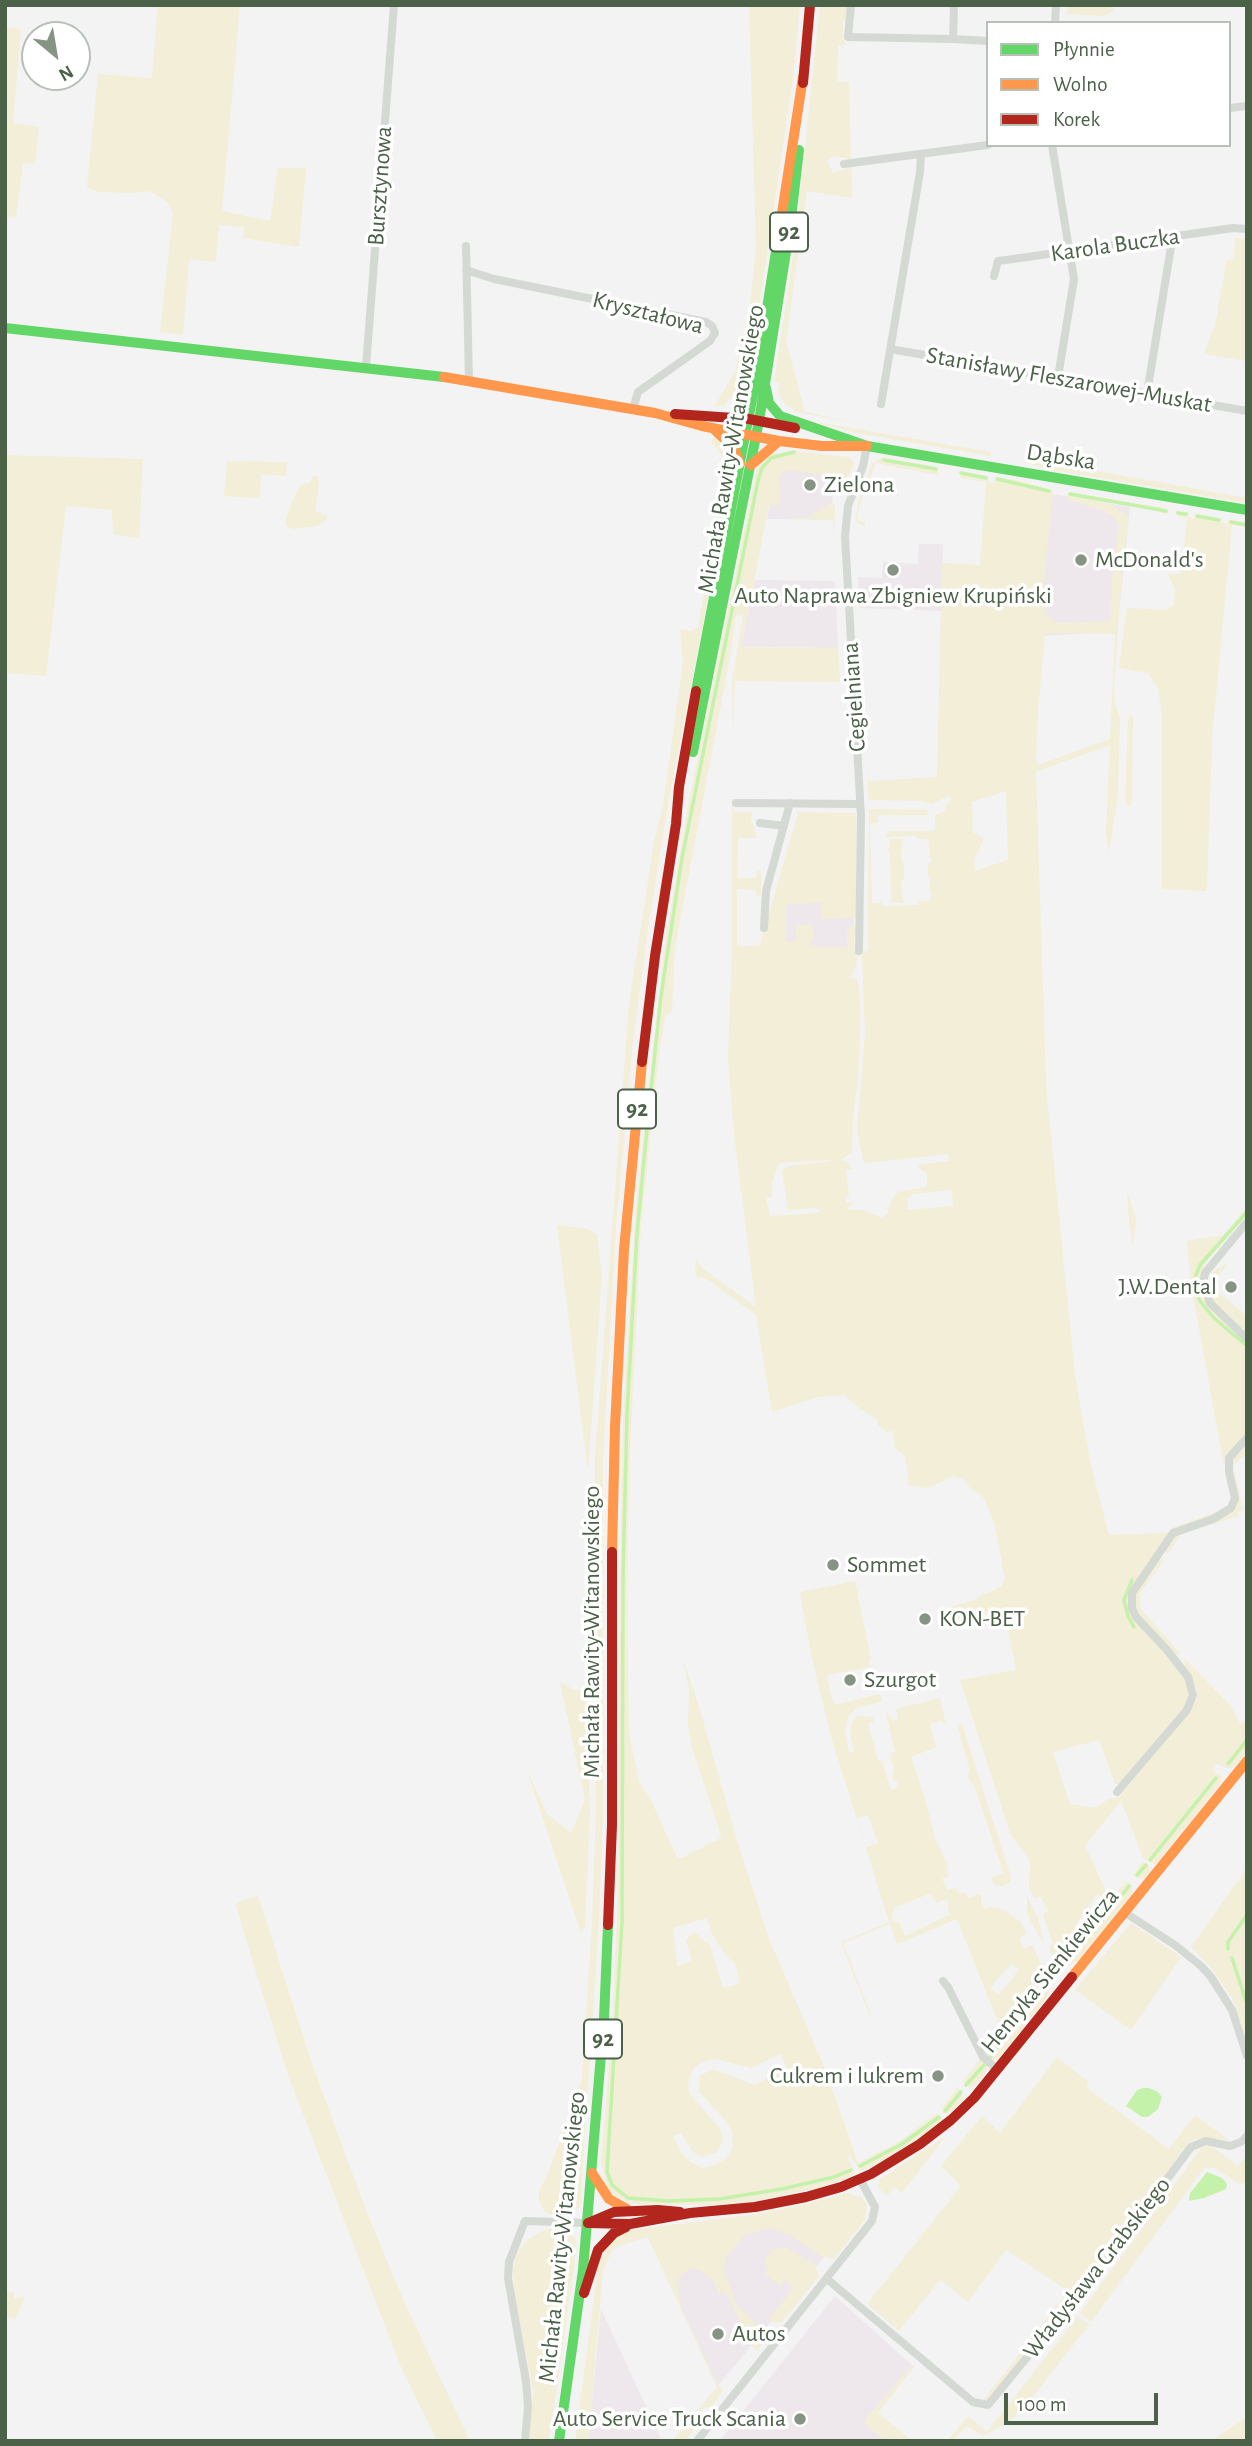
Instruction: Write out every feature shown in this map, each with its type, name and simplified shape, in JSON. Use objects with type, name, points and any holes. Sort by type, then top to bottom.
[{"type":"main road","name":"Michała Rawity-Witanowskiego","points":[[559,2441],[588,2223],[602,2058],[610,1907],[612,1522],[628,1193],[655,956],[676,824],[686,787],[754,420],[803,77],[810,5]]},
{"type":"main road","name":"Michała Rawity-Witanowskiego","points":[[754,420],[765,385],[793,207],[802,123],[803,77]]},
{"type":"main road","name":"Dąbska","points":[[5,328],[366,367],[469,381],[655,413],[779,441],[822,446],[867,446]]},
{"type":"main road","name":"Dąbska","points":[[765,385],[769,403],[780,416],[867,446],[1247,510]]},
{"type":"main road","name":"Dąbska","points":[[655,413],[754,420],[831,435]]},
{"type":"main road","points":[[713,428],[746,464],[779,441]]},
{"type":"main road","name":"Henryka Sienkiewicza","points":[[588,2223],[630,2224],[690,2213],[768,2204],[822,2193],[860,2179],[897,2159],[941,2129],[970,2102],[1247,1761]]},
{"type":"main road","points":[[592,2173],[609,2199],[630,2210]]},
{"type":"main road","name":"Henryka Sienkiewicza","points":[[588,2223],[614,2212],[630,2210],[690,2213]]},
{"type":"main road","name":"Henryka Sienkiewicza","points":[[576,2323],[598,2250],[614,2233],[630,2224]]},
{"type":"street","name":"Bursztynowa","points":[[366,367],[394,5]]},
{"type":"street","points":[[851,5],[848,37],[986,41]]},
{"type":"street","points":[[953,39],[954,5]]},
{"type":"street","points":[[844,164],[986,145]]},
{"type":"street","points":[[1052,147],[1074,282],[1058,377]]},
{"type":"street","name":"Stanisławy Fleszarowej-Muskat","points":[[881,404],[921,155]]},
{"type":"street","name":"Karola Buczka","points":[[994,276],[998,261],[1233,228],[1247,229]]},
{"type":"street","points":[[1147,393],[1171,237]]},
{"type":"street","points":[[466,246],[469,381]]},
{"type":"street","name":"Kryształowa","points":[[466,270],[505,281],[702,321],[712,326],[715,332],[710,341],[638,392],[633,409]]},
{"type":"street","name":"Stanisławy Fleszarowej-Muskat","points":[[890,349],[1247,411]]},
{"type":"street","name":"Cegielniana","points":[[859,951],[860,804],[845,537],[848,506],[863,466],[867,446]]},
{"type":"street","points":[[736,803],[860,804]]},
{"type":"street","points":[[764,928],[766,891],[790,803]]},
{"type":"street","points":[[760,823],[784,826]]},
{"type":"street","points":[[1247,1222],[1205,1273],[1203,1284],[1210,1303],[1247,1339]]},
{"type":"street","points":[[1117,1792],[1191,1706],[1193,1695],[1192,1685],[1167,1650],[1138,1621],[1132,1608],[1132,1593],[1169,1538],[1180,1529],[1223,1514],[1233,1504],[1229,1458],[1247,1438]]},
{"type":"street","points":[[1124,1912],[1201,1966],[1219,1987],[1232,2010],[1247,2056]]},
{"type":"street","points":[[943,1981],[983,2057],[997,2069]]},
{"type":"street","name":"Władysława Grabskiego","points":[[827,2279],[973,2402],[988,2405],[1110,2256],[1191,2147],[1206,2141],[1230,2146],[1247,2136]]},
{"type":"street","points":[[697,2441],[869,2227],[874,2215],[874,2202],[860,2179]]},
{"type":"street","name":"Henryka Sienkiewicza","points":[[525,2441],[528,2407],[526,2381],[510,2295],[509,2262],[525,2221],[588,2223]]},
{"type":"shaded area","points":[[158,5],[240,5],[222,211],[270,221],[278,168],[306,168],[299,247],[243,238],[244,227],[219,225],[216,262],[189,259],[183,335],[160,332],[173,212],[166,201],[149,191],[98,192],[87,187],[98,74],[152,78]]},
{"type":"shaded area","points":[[749,5],[800,5],[793,78],[748,381],[724,405],[714,407],[735,372],[750,305],[756,248]]},
{"type":"shaded area","points":[[820,5],[848,5],[847,20],[843,22],[846,45],[838,46],[837,82],[849,82],[851,159],[833,156],[827,161],[833,173],[851,167],[852,198],[807,191],[786,341],[805,412],[866,425],[796,412],[784,403],[778,392],[780,383],[774,381],[795,243]]},
{"type":"shaded area","points":[[1068,5],[1113,5],[1113,11],[1104,16],[1067,14]]},
{"type":"shaded area","points":[[5,27],[21,29],[13,123],[39,127],[35,164],[23,163],[16,217],[5,216]]},
{"type":"shaded area","points":[[1235,238],[1247,239],[1247,361],[1204,354],[1214,330],[1227,260],[1234,259]]},
{"type":"shaded area","points":[[810,421],[991,452],[991,456],[857,433]]},
{"type":"shaded area","points":[[714,435],[726,444],[732,456],[733,470],[669,798],[648,928],[632,1050],[616,1227],[603,1459],[603,1811],[599,1920],[580,2207],[560,2217],[545,2212],[539,2201],[539,2191],[582,2080],[596,1811],[595,1457],[629,1004],[654,842],[663,805],[683,662],[680,629],[691,631],[698,627],[726,466],[712,442]]},
{"type":"shaded area","points":[[773,451],[774,454],[790,451],[849,457],[855,464],[837,493],[832,493],[830,476],[788,470],[779,476],[780,505],[769,505],[741,647],[838,648],[840,682],[735,681],[733,742],[732,681],[743,616],[736,615],[675,947],[672,1012],[666,1015],[660,1046],[641,1224],[627,1578],[629,1732],[639,1782],[651,1800],[677,1858],[719,1839],[721,1835],[692,1748],[688,1726],[689,1690],[683,1659],[769,1939],[827,2074],[858,2163],[897,2143],[937,2113],[943,2119],[921,2138],[884,2161],[861,2171],[850,2156],[847,2156],[854,2176],[815,2189],[750,2202],[719,2205],[633,2204],[617,2197],[608,2189],[601,2162],[612,2029],[618,1893],[623,1415],[636,1206],[664,950],[688,806],[759,462]],"holes":[[[707,1918],[714,1938],[728,1958],[735,1963],[740,1981],[737,1985],[723,1988],[710,1945],[694,1932],[686,1940],[692,1961],[677,1966],[673,1928]],[[780,2054],[787,2067],[755,2085],[712,2069],[700,2076],[699,2092],[726,2121],[732,2131],[733,2148],[727,2157],[716,2165],[703,2168],[692,2163],[682,2154],[673,2137],[681,2133],[693,2152],[703,2157],[717,2152],[723,2141],[720,2128],[689,2093],[688,2083],[692,2070],[701,2062],[715,2059],[751,2068]]]},
{"type":"shaded area","points":[[5,455],[143,459],[139,538],[113,535],[112,510],[66,506],[46,676],[5,673]]},
{"type":"shaded area","points":[[886,458],[939,467],[937,475],[876,463],[857,514],[857,519],[865,523],[865,527],[855,521],[858,503],[872,464]]},
{"type":"shaded area","points":[[1031,459],[1247,498],[1247,503],[1047,469],[1021,461],[1030,462]]},
{"type":"shaded area","points":[[227,461],[287,462],[286,476],[262,474],[259,498],[224,496]]},
{"type":"shaded area","points":[[788,469],[832,476],[833,520],[767,519],[775,478]]},
{"type":"shaded area","points":[[961,471],[988,476],[988,482],[995,483],[996,477],[1053,491],[1043,593],[1046,596],[1046,614],[1058,623],[1109,621],[1119,527],[1112,514],[1108,515],[1109,519],[1106,512],[1066,499],[1068,493],[1069,492],[1169,509],[1168,514],[1158,512],[1158,508],[1070,493],[1069,495],[1108,503],[1129,517],[1122,570],[1114,689],[1120,718],[1118,794],[1109,853],[1106,834],[1110,745],[1036,772],[1046,1085],[1075,1375],[1090,1461],[1109,1535],[1167,1533],[1172,1528],[1227,1508],[1215,1515],[1176,1528],[1128,1595],[1131,1614],[1187,1680],[1191,1689],[1186,1707],[1121,1784],[1115,1784],[1099,1740],[1053,1752],[1070,1804],[1096,1808],[1108,1799],[1118,1798],[1197,1699],[1197,1689],[1185,1669],[1184,1658],[1230,1705],[1241,1725],[1247,1718],[1247,1752],[1233,1768],[1216,1764],[1212,1770],[1221,1776],[1220,1785],[1155,1865],[1143,1858],[1121,1801],[1085,1846],[1110,1900],[1127,1881],[1132,1886],[1132,1894],[1078,1961],[1068,1965],[1051,1953],[1049,1947],[1053,1944],[1043,1915],[1048,1911],[1041,1897],[1034,1898],[1029,1888],[1030,1861],[1010,1833],[960,1680],[1016,1670],[1006,1618],[1002,1611],[950,1620],[951,1607],[993,1591],[1001,1586],[1005,1579],[994,1522],[984,1498],[963,1479],[953,1476],[929,1488],[906,1485],[909,1482],[905,1456],[895,1448],[893,1431],[887,1432],[877,1424],[878,1420],[844,1395],[818,1397],[772,1412],[756,1315],[710,1281],[699,1276],[698,1282],[695,1268],[696,1258],[701,1267],[756,1307],[734,1135],[728,1058],[732,950],[732,795],[734,812],[752,812],[751,820],[757,838],[738,838],[737,878],[756,878],[757,871],[761,871],[761,896],[757,897],[756,890],[737,889],[737,944],[741,947],[760,945],[798,813],[792,812],[856,813],[856,918],[822,919],[822,903],[786,904],[786,942],[796,942],[796,925],[813,925],[813,939],[806,950],[813,943],[813,947],[847,947],[847,931],[851,925],[855,925],[854,950],[857,951],[857,959],[856,967],[849,978],[857,979],[859,984],[860,1024],[852,1153],[840,1160],[847,1161],[852,1169],[846,1170],[849,1196],[846,1197],[846,1202],[854,1203],[846,1210],[864,1210],[882,1218],[898,1192],[927,1187],[927,1173],[917,1165],[949,1161],[948,1154],[868,1163],[863,1161],[857,1131],[865,1034],[862,952],[868,951],[869,809],[928,810],[927,815],[878,815],[878,823],[870,824],[872,903],[880,903],[882,899],[883,906],[918,905],[919,901],[930,901],[931,877],[928,877],[928,863],[931,863],[928,839],[917,839],[916,836],[886,837],[886,834],[890,831],[933,831],[935,815],[945,811],[946,805],[952,799],[948,796],[932,804],[922,801],[869,800],[867,764],[869,781],[937,777],[942,563],[980,565],[986,482],[960,478]],"holes":[[[1045,633],[1115,634],[1110,739],[1038,765],[1038,711]],[[1006,791],[1008,860],[975,871],[974,860],[984,839],[973,832],[972,802]],[[834,1161],[789,1166],[782,1170],[788,1210],[814,1208],[820,1210],[819,1213],[770,1216],[766,1197],[772,1197],[772,1182],[779,1163]],[[952,1190],[953,1206],[908,1210],[907,1198],[912,1194]],[[1097,1894],[1102,1898],[1078,1929],[1075,1926]]]},
{"type":"shaded area","points":[[314,475],[318,476],[319,486],[315,511],[326,515],[327,519],[317,526],[294,529],[286,526],[286,517],[300,485],[309,483]]},
{"type":"shaded area","points":[[1052,494],[1130,507],[1117,632],[1038,636]]},
{"type":"shaded area","points":[[832,503],[835,504],[834,540],[833,520],[796,519],[806,518]]},
{"type":"shaded area","points":[[1176,511],[1189,513],[1188,517],[1195,519],[1196,514],[1222,519],[1221,523],[1228,524],[1229,520],[1247,523],[1247,527],[1232,525],[1212,739],[1207,891],[1162,889],[1162,717],[1158,688],[1148,673],[1119,668],[1127,608],[1167,610],[1174,604],[1175,589],[1168,574],[1181,574],[1187,518],[1176,515]]},
{"type":"shaded area","points":[[919,544],[943,544],[941,611],[859,608],[858,577],[882,578],[883,562],[918,564]]},
{"type":"shaded area","points":[[755,580],[835,581],[838,648],[741,647]]},
{"type":"shaded area","points":[[1131,715],[1132,796],[1128,806],[1125,802],[1128,718]]},
{"type":"shaded area","points":[[799,812],[854,918],[853,951],[760,950]]},
{"type":"shaded area","points":[[890,839],[902,839],[904,877],[901,883],[904,902],[916,902],[891,903],[890,851],[886,851],[890,848]]},
{"type":"shaded area","points":[[1127,1189],[1136,1220],[1133,1246],[1129,1220]]},
{"type":"shaded area","points":[[1247,1207],[1247,1215],[1207,1261],[1199,1281],[1201,1295],[1208,1306],[1247,1343],[1247,1434],[1226,1456],[1224,1466],[1191,1284],[1187,1241],[1223,1235]]},
{"type":"shaded area","points":[[557,1225],[588,1229],[597,1235],[602,1275],[588,1472]]},
{"type":"shaded area","points":[[1227,1265],[1216,1278],[1218,1292],[1247,1316],[1247,1335],[1212,1301],[1207,1284],[1211,1273]]},
{"type":"shaded area","points":[[1247,1448],[1247,1454],[1233,1465],[1243,1510],[1237,1513],[1239,1516],[1182,1534],[1167,1555],[1165,1550],[1172,1537],[1225,1517],[1233,1511],[1232,1461]]},
{"type":"shaded area","points":[[1159,1559],[1164,1560],[1139,1594],[1140,1608],[1180,1653],[1177,1655],[1147,1627],[1136,1612],[1133,1597]]},
{"type":"shaded area","points":[[855,1581],[871,1660],[870,1667],[827,1675],[830,1693],[835,1705],[879,1694],[882,1699],[879,1703],[856,1709],[848,1717],[845,1731],[849,1753],[854,1752],[850,1732],[853,1720],[859,1716],[873,1717],[874,1722],[868,1724],[878,1760],[882,1761],[891,1790],[898,1784],[892,1777],[894,1769],[890,1753],[895,1752],[885,1710],[893,1721],[898,1719],[896,1709],[940,1698],[946,1725],[940,1721],[930,1724],[936,1747],[911,1757],[935,1838],[948,1865],[946,1868],[949,1876],[942,1879],[947,1890],[956,1888],[958,1893],[965,1892],[968,1898],[981,1895],[981,1903],[985,1909],[1002,1909],[1021,1922],[1027,1933],[1019,1938],[1024,1949],[1033,1945],[1051,1988],[1042,2005],[995,2060],[990,2060],[985,2054],[1002,2032],[957,1919],[897,1944],[890,1924],[843,1943],[874,2022],[868,2011],[841,1942],[889,1922],[830,1733],[811,1654],[800,1592]],"holes":[[[868,1815],[878,1843],[866,1847],[857,1818]],[[931,1893],[936,1903],[948,1899],[949,1915],[905,1936],[899,1922],[894,1923],[891,1917],[894,1908]],[[1011,1964],[1019,1970],[998,1995],[990,1988]]]},
{"type":"shaded area","points":[[560,1682],[573,1689],[585,1691],[590,1811],[585,1927],[581,1933],[526,1768],[547,1814],[571,1833],[585,1800]]},
{"type":"shaded area","points":[[961,1721],[1010,1874],[1011,1882],[1002,1886],[991,1881],[992,1877],[1004,1874],[974,1785],[967,1777],[970,1771],[958,1729]]},
{"type":"shaded area","points":[[1143,1861],[1152,1869],[1144,1878],[1137,1878],[1133,1875]]},
{"type":"shaded area","points":[[1247,1868],[1245,2034],[1232,1998],[1213,1970],[1191,1947]]},
{"type":"shaded area","points":[[258,1896],[312,2064],[366,2210],[405,2304],[470,2441],[437,2441],[401,2367],[288,2075],[250,1953],[236,1905]]},
{"type":"shaded area","points":[[1027,1896],[1038,1917],[1044,1945],[1030,1920]]},
{"type":"shaded area","points":[[1131,1923],[1181,1957],[1131,2030],[1075,1990]]},
{"type":"shaded area","points":[[1057,2057],[1089,2082],[1086,2087],[1169,2149],[1195,2115],[1229,2140],[1193,2139],[1136,2217],[991,2401],[982,2402],[1068,2291],[1006,2250],[968,2302],[940,2280],[899,2331],[867,2304],[961,2186],[941,2166],[982,2116],[1000,2133]]},
{"type":"shaded area","points":[[980,2059],[987,2064],[987,2070],[976,2085],[969,2088],[961,2079],[964,2080]]},
{"type":"shaded area","points":[[955,2080],[964,2099],[947,2114],[941,2109],[958,2088]]},
{"type":"shaded area","points":[[1143,2088],[1158,2092],[1162,2097],[1158,2109],[1148,2117],[1142,2117],[1126,2106],[1137,2090]]},
{"type":"shaded area","points":[[946,2136],[902,2193],[894,2187],[887,2196],[878,2188],[880,2179]]},
{"type":"shaded area","points":[[1211,2146],[1238,2166],[1247,2155],[1247,2182],[1239,2184],[1215,2168],[1204,2168],[1091,2322],[1080,2313],[1201,2148]]},
{"type":"shaded area","points":[[1207,2172],[1222,2178],[1227,2184],[1226,2189],[1189,2201],[1190,2193]]},
{"type":"shaded area","points":[[847,2193],[862,2198],[867,2204],[864,2221],[834,2259],[821,2256],[792,2236],[771,2228],[745,2234],[726,2257],[724,2270],[737,2306],[766,2334],[766,2340],[757,2350],[749,2344],[750,2341],[726,2293],[719,2292],[712,2280],[699,2269],[691,2268],[679,2276],[678,2290],[682,2309],[716,2381],[723,2390],[712,2407],[702,2408],[703,2418],[685,2441],[672,2441],[717,2387],[648,2237],[612,2250],[603,2271],[588,2441],[575,2441],[599,2261],[608,2244],[630,2230],[751,2215]]},
{"type":"shaded area","points":[[768,2218],[830,2250],[717,2387],[648,2237]]},
{"type":"shaded area","points":[[555,2228],[575,2238],[577,2246],[549,2441],[529,2441],[533,2391],[515,2296],[513,2271],[516,2255],[527,2240],[545,2230]]},
{"type":"shaded area","points":[[785,2247],[815,2265],[819,2276],[782,2322],[774,2322],[768,2319],[794,2288],[785,2280],[780,2286],[764,2274],[769,2268],[763,2262],[772,2250]]},
{"type":"shaded area","points":[[14,2291],[14,2298],[25,2297],[15,2320],[5,2314],[5,2293]]},
{"type":"shaded area","points":[[835,2296],[912,2365],[864,2422],[885,2441],[721,2439]]},
{"type":"shaded area","points":[[601,2309],[662,2441],[588,2441]]},
{"type":"shaded area","points":[[1078,2316],[1089,2325],[1023,2409],[1007,2423],[983,2436],[967,2426],[952,2441],[947,2441],[968,2416],[987,2432]]},
{"type":"shaded area","points":[[912,2365],[915,2366],[878,2413],[912,2441],[885,2441],[864,2422]]},
{"type":"shaded area","points":[[1247,2417],[1247,2441],[1210,2441],[1217,2437]]},
{"type":"waterway","points":[[794,452],[771,458],[762,468],[758,481],[682,858],[661,996],[637,1233],[627,1414],[623,1575],[622,1922],[607,2172],[612,2185],[628,2198],[668,2201],[719,2199],[782,2189],[834,2177],[851,2170]]},
{"type":"waterway","points":[[884,460],[936,469]]},
{"type":"waterway","points":[[961,473],[986,478]]},
{"type":"waterway","points":[[997,479],[1049,491]]},
{"type":"waterway","points":[[1070,494],[1166,511]]},
{"type":"waterway","points":[[1178,513],[1186,514]]},
{"type":"waterway","points":[[1197,516],[1219,520]]},
{"type":"waterway","points":[[1231,522],[1247,525]]},
{"type":"waterway","points":[[1247,1212],[1200,1265],[1194,1280],[1200,1301],[1214,1318],[1247,1346]]},
{"type":"waterway","points":[[1132,1580],[1124,1600],[1134,1627]]},
{"type":"waterway","points":[[1228,1764],[1247,1740]]},
{"type":"waterway","points":[[1150,1860],[1216,1778]]},
{"type":"waterway","points":[[1137,1875],[1146,1865]]},
{"type":"waterway","points":[[1100,1923],[1129,1886]]},
{"type":"waterway","points":[[1228,1949],[1228,1942],[1247,1915]]},
{"type":"waterway","points":[[1067,1961],[1097,1927]]},
{"type":"waterway","points":[[1232,1958],[1247,2004]]},
{"type":"waterway","points":[[990,2057],[1048,1985]]},
{"type":"waterway","points":[[966,2085],[984,2065]]},
{"type":"waterway","points":[[945,2111],[961,2092]]},
{"type":"waterway","points":[[860,2166],[902,2144],[939,2117]]},
{"type":"traffic: fast","points":[[693,752],[759,421],[790,227],[799,150]]},
{"type":"traffic: fast","points":[[696,691],[755,384],[778,239]]},
{"type":"traffic: fast","points":[[5,328],[444,377]]},
{"type":"traffic: fast","points":[[766,388],[769,403],[780,416],[867,446],[1247,510]]},
{"type":"traffic: fast","points":[[559,2441],[583,2270],[604,2019],[608,1925]]},
{"type":"traffic: slow","points":[[778,239],[803,77]]},
{"type":"traffic: slow","points":[[444,377],[655,413],[702,426],[779,441],[822,446],[867,446]]},
{"type":"traffic: slow","points":[[715,430],[734,448],[740,463]]},
{"type":"traffic: slow","points":[[751,465],[779,441]]},
{"type":"traffic: slow","points":[[612,1552],[624,1249],[642,1062]]},
{"type":"traffic: slow","points":[[1072,1977],[1247,1761]]},
{"type":"traffic: slow","points":[[592,2173],[609,2199],[627,2209]]},
{"type":"traffic: jam","points":[[803,83],[810,5]]},
{"type":"traffic: jam","points":[[675,414],[749,419],[795,428]]},
{"type":"traffic: jam","points":[[642,1062],[679,787],[696,691]]},
{"type":"traffic: jam","points":[[608,1925],[612,1825],[612,1552]]},
{"type":"traffic: jam","points":[[588,2223],[630,2224],[690,2213],[755,2207],[806,2197],[841,2187],[871,2174],[920,2144],[974,2098],[1072,1977]]},
{"type":"traffic: jam","points":[[588,2223],[614,2212],[680,2212]]},
{"type":"traffic: jam","points":[[584,2293],[598,2250],[614,2233],[626,2227]]},
{"type":"place","name":"Zielona","points":[[810,485]]},
{"type":"place","name":"McDonald's","points":[[1081,560]]},
{"type":"place","name":"Auto Naprawa Zbigniew Krupiński","points":[[893,570]]},
{"type":"place","name":"J.W.Dental","points":[[1231,1287]]},
{"type":"place","name":"Sommet","points":[[833,1565]]},
{"type":"place","name":"KON-BET","points":[[925,1619]]},
{"type":"place","name":"Szurgot","points":[[850,1680]]},
{"type":"place","name":"Cukrem i lukrem","points":[[938,2076]]},
{"type":"place","name":"Autos","points":[[718,2334]]},
{"type":"place","name":"Auto Service Truck Scania","points":[[800,2419]]}]
